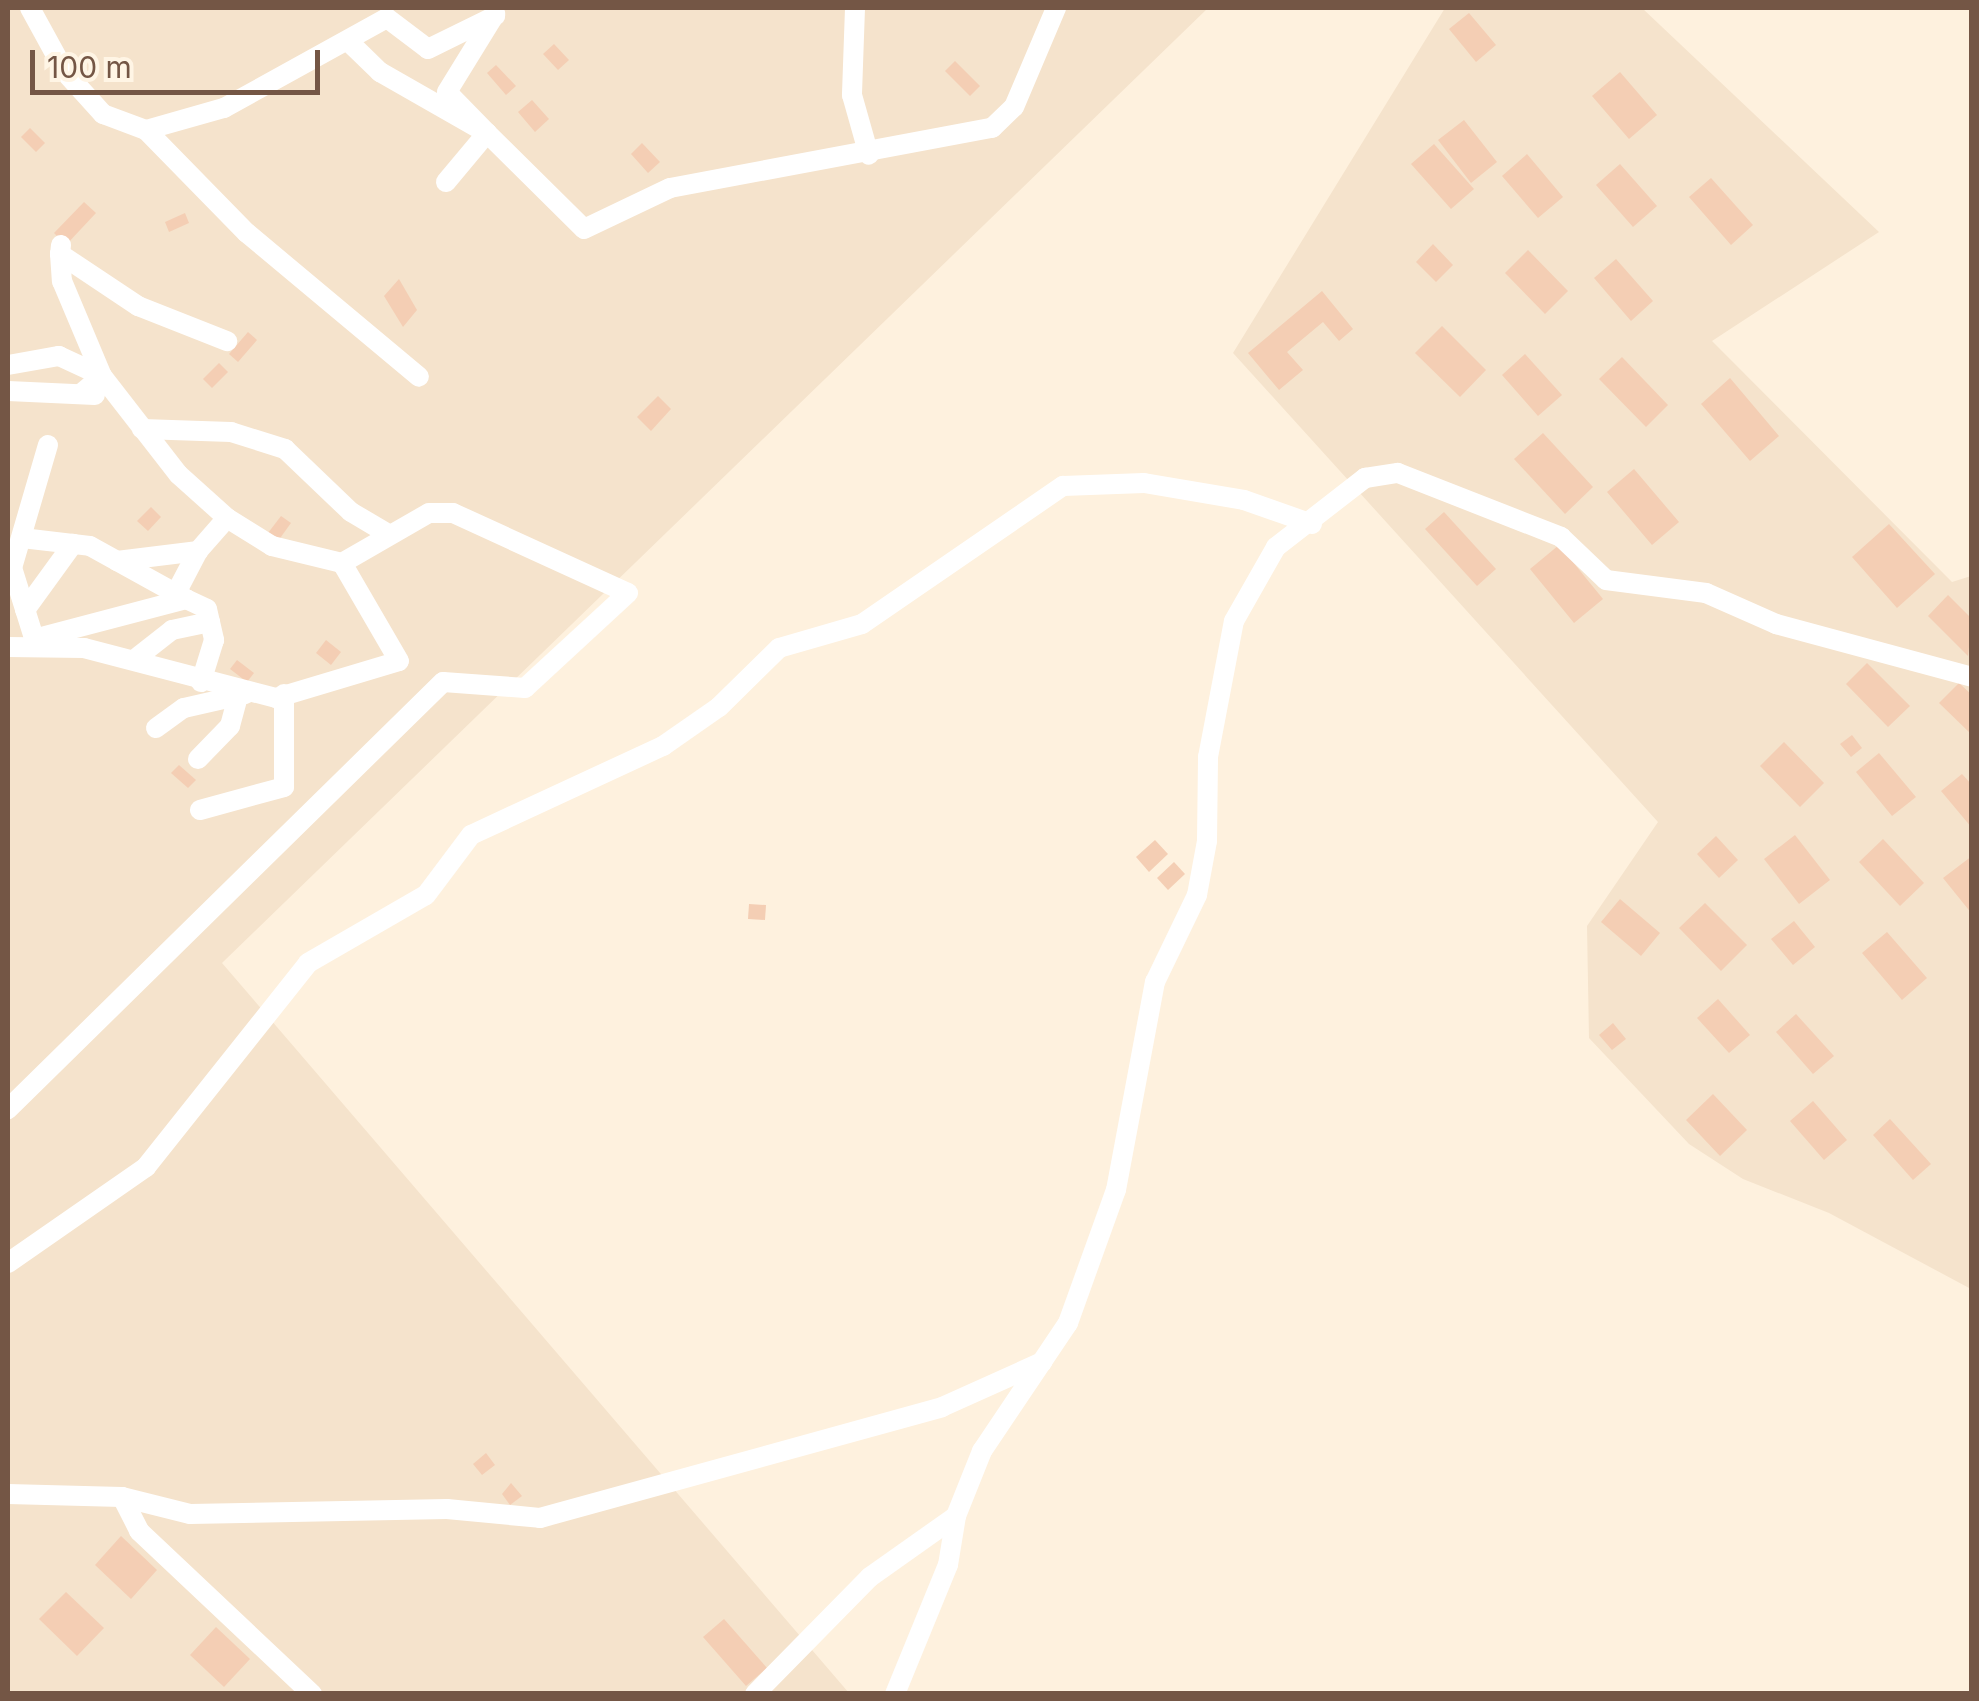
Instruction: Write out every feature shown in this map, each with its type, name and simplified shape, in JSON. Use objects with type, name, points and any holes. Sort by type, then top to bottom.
[{"type":"street","points":[[30,8],[65,72],[103,114],[146,130],[261,246],[419,377]]},
{"type":"street","points":[[855,8],[852,95],[869,155]]},
{"type":"street","points":[[495,12],[448,92],[584,229],[670,188],[869,155],[992,128],[1014,107],[1056,8]]},
{"type":"street","points":[[146,130],[224,108],[387,18],[428,49],[495,12]]},
{"type":"street","points":[[348,41],[380,72],[487,133]]},
{"type":"street","points":[[446,182],[487,133]]},
{"type":"street","points":[[8,1108],[443,682],[524,688],[628,594],[453,514],[428,513],[388,534],[374,550],[342,563],[272,546],[227,518],[119,400],[102,376],[62,281],[61,250],[138,306],[227,341]]},
{"type":"street","points":[[8,365],[59,356],[102,376]]},
{"type":"street","points":[[83,392],[102,376]]},
{"type":"street","points":[[8,391],[83,392],[119,400]]},
{"type":"street","points":[[142,429],[232,432],[286,449],[352,512],[388,534]]},
{"type":"street","points":[[34,638],[12,568],[48,445]]},
{"type":"street","points":[[895,1694],[948,1565],[956,1516],[982,1450],[1047,1360],[1116,1190],[1155,982],[1197,895],[1210,743],[1234,621],[1276,547],[1312,524],[1365,478],[1398,473],[1562,537],[1606,580],[1706,594],[1776,624],[1972,677]]},
{"type":"street","points":[[8,1264],[146,1168],[308,963],[426,895],[471,835],[664,746],[719,707],[778,648],[862,624],[1063,486],[1160,486],[1244,500],[1312,524]]},
{"type":"street","points":[[181,596],[198,551],[227,518]]},
{"type":"street","points":[[22,538],[73,544],[118,561],[207,609],[214,640],[201,682]]},
{"type":"street","points":[[26,610],[73,544]]},
{"type":"street","points":[[118,561],[198,551]]},
{"type":"street","points":[[156,728],[184,708],[245,694],[284,694],[399,661],[342,563]]},
{"type":"street","points":[[8,646],[181,596]]},
{"type":"street","points":[[135,659],[172,630],[210,622]]},
{"type":"street","points":[[8,646],[84,648],[135,659],[245,694]]},
{"type":"street","points":[[198,760],[230,726],[245,694]]},
{"type":"street","points":[[200,810],[284,787],[284,694]]},
{"type":"street","points":[[8,1494],[122,1497],[159,1512],[447,1509],[540,1518],[942,1407],[1047,1360]]},
{"type":"street","points":[[122,1497],[139,1531],[312,1694]]},
{"type":"street","points":[[755,1694],[870,1577],[956,1516]]},
{"type":"shaded area","points":[[8,8],[1208,8],[222,963],[849,1693],[8,1694]]},
{"type":"shaded area","points":[[1445,8],[1642,8],[1879,232],[1712,341],[1952,582],[1971,576],[1971,1289],[1829,1213],[1743,1179],[1689,1144],[1589,1038],[1587,926],[1658,822],[1233,353]]},
{"type":"building","points":[[1469,13],[1496,45],[1476,62],[1449,29]]},
{"type":"building","points":[[554,44],[569,60],[558,70],[543,54]]},
{"type":"building","points":[[955,61],[980,86],[970,96],[945,71]]},
{"type":"building","points":[[496,65],[516,86],[506,95],[487,73]]},
{"type":"building","points":[[1620,72],[1657,115],[1629,139],[1592,96]]},
{"type":"building","points":[[532,100],[549,119],[535,132],[518,112]]},
{"type":"building","points":[[1464,120],[1497,162],[1471,183],[1438,140]]},
{"type":"building","points":[[30,128],[45,143],[36,152],[21,137]]},
{"type":"building","points":[[642,143],[660,162],[648,173],[631,154]]},
{"type":"building","points":[[1434,144],[1474,189],[1451,209],[1411,164]]},
{"type":"building","points":[[1527,154],[1563,197],[1538,218],[1502,176]]},
{"type":"building","points":[[1620,164],[1657,206],[1633,227],[1596,185]]},
{"type":"building","points":[[1711,178],[1753,225],[1731,245],[1689,197]]},
{"type":"building","points":[[84,202],[96,213],[66,245],[54,233]]},
{"type":"building","points":[[185,213],[189,223],[169,232],[165,222]]},
{"type":"building","points":[[1433,244],[1453,265],[1436,282],[1416,262]]},
{"type":"building","points":[[1528,250],[1568,291],[1545,314],[1505,273]]},
{"type":"building","points":[[1616,259],[1653,301],[1631,321],[1594,278]]},
{"type":"building","points":[[399,279],[417,310],[403,327],[384,296]]},
{"type":"building","points":[[1322,291],[1353,329],[1339,341],[1323,322],[1287,352],[1303,370],[1279,390],[1248,353]]},
{"type":"building","points":[[1442,326],[1486,370],[1460,397],[1415,353]]},
{"type":"building","points":[[248,332],[257,340],[238,362],[229,354]]},
{"type":"building","points":[[1525,354],[1562,395],[1538,416],[1502,375]]},
{"type":"building","points":[[1622,357],[1668,405],[1646,427],[1599,379]]},
{"type":"building","points":[[219,363],[228,372],[212,388],[203,379]]},
{"type":"building","points":[[1730,378],[1779,436],[1750,461],[1701,404]]},
{"type":"building","points":[[658,396],[671,409],[651,431],[637,417]]},
{"type":"building","points":[[1543,433],[1593,487],[1565,514],[1514,459]]},
{"type":"building","points":[[1634,469],[1679,522],[1652,545],[1607,492]]},
{"type":"building","points":[[151,507],[161,517],[148,531],[137,521]]},
{"type":"building","points":[[1444,512],[1496,569],[1477,586],[1425,529]]},
{"type":"building","points":[[281,516],[291,523],[278,541],[268,533]]},
{"type":"building","points":[[1889,524],[1935,574],[1897,608],[1852,557]]},
{"type":"building","points":[[1559,545],[1603,599],[1574,623],[1530,569]]},
{"type":"building","points":[[1948,595],[1972,619],[1968,656],[1928,616]]},
{"type":"building","points":[[326,640],[341,652],[331,665],[316,653]]},
{"type":"building","points":[[237,660],[254,673],[247,682],[230,669]]},
{"type":"building","points":[[1867,663],[1910,706],[1888,727],[1846,684]]},
{"type":"building","points":[[1959,683],[1972,695],[1972,735],[1939,703]]},
{"type":"building","points":[[1852,735],[1862,748],[1851,757],[1840,744]]},
{"type":"building","points":[[1784,742],[1824,783],[1800,807],[1760,766]]},
{"type":"building","points":[[1879,753],[1916,797],[1892,816],[1856,772]]},
{"type":"building","points":[[179,765],[196,780],[188,788],[171,773]]},
{"type":"building","points":[[1962,774],[1972,785],[1972,828],[1941,791]]},
{"type":"building","points":[[1795,835],[1830,880],[1799,904],[1764,859]]},
{"type":"building","points":[[1716,836],[1738,860],[1719,878],[1697,854]]},
{"type":"building","points":[[1883,839],[1924,883],[1900,906],[1859,862]]},
{"type":"building","points":[[1155,840],[1168,854],[1149,872],[1136,857]]},
{"type":"building","points":[[1972,856],[1972,914],[1943,878]]},
{"type":"building","points":[[1174,862],[1185,874],[1168,890],[1157,878]]},
{"type":"building","points":[[1620,899],[1660,933],[1641,956],[1601,922]]},
{"type":"building","points":[[1705,903],[1747,945],[1721,971],[1679,928]]},
{"type":"building","points":[[749,904],[766,905],[765,920],[748,919]]},
{"type":"building","points":[[1794,921],[1815,947],[1793,965],[1771,939]]},
{"type":"building","points":[[1887,932],[1927,978],[1902,1000],[1862,953]]},
{"type":"building","points":[[1718,999],[1750,1035],[1729,1053],[1697,1018]]},
{"type":"building","points":[[1796,1014],[1834,1056],[1813,1074],[1776,1032]]},
{"type":"building","points":[[1613,1023],[1626,1039],[1612,1050],[1599,1035]]},
{"type":"building","points":[[1713,1094],[1747,1130],[1720,1156],[1686,1120]]},
{"type":"building","points":[[1813,1101],[1847,1140],[1824,1160],[1790,1121]]},
{"type":"building","points":[[1890,1119],[1931,1164],[1913,1180],[1873,1135]]},
{"type":"building","points":[[486,1453],[495,1465],[482,1475],[473,1464]]},
{"type":"building","points":[[511,1483],[522,1496],[510,1505],[502,1494]]},
{"type":"building","points":[[121,1536],[157,1570],[131,1599],[95,1565]]},
{"type":"building","points":[[66,1592],[104,1628],[77,1656],[39,1619]]},
{"type":"building","points":[[724,1619],[767,1668],[746,1686],[703,1637]]},
{"type":"building","points":[[216,1627],[250,1659],[224,1687],[190,1655]]}]
